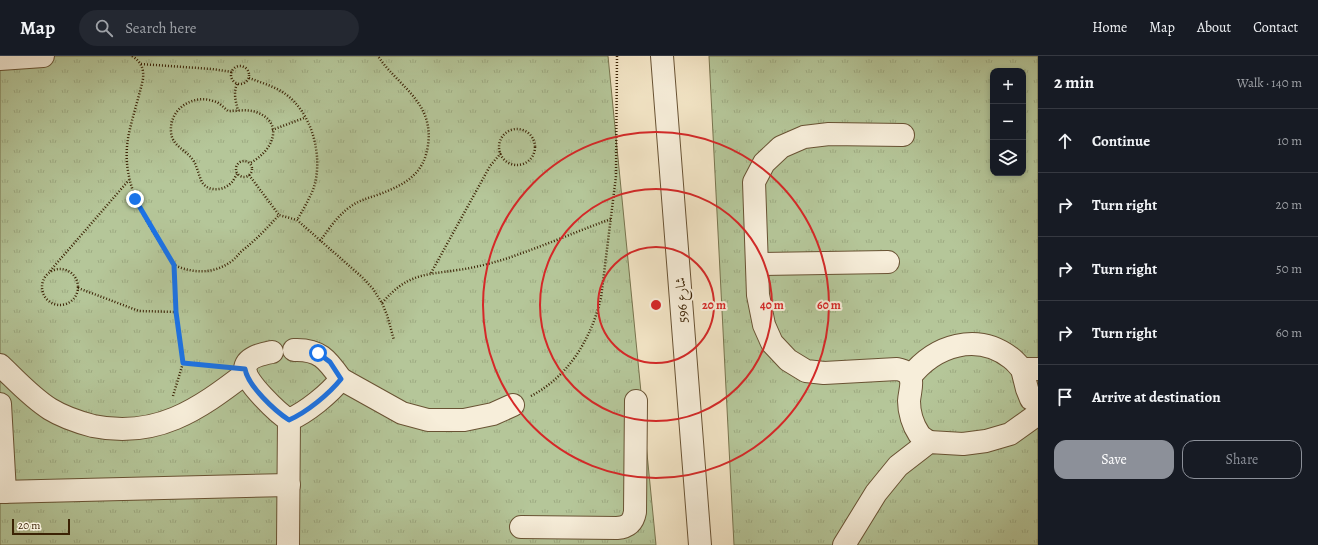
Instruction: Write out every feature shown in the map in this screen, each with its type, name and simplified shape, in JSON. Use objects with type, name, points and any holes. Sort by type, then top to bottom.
[{"type":"street","points":[[0,58],[43,56]]},
{"type":"street","name":"شارع 596","points":[[662,56],[700,545]]},
{"type":"street","points":[[903,135],[829,134],[804,137],[781,147],[764,164],[754,182],[758,295],[764,325],[772,343],[788,360],[806,371],[824,373],[897,369],[904,370],[910,377],[912,390],[909,401],[911,416],[920,435],[929,442],[963,444],[986,441],[1010,434],[1038,414]]},
{"type":"street","points":[[757,264],[888,262]]},
{"type":"street","points":[[910,377],[916,369],[932,356],[951,347],[974,344],[998,351],[1030,369],[1027,388],[1031,399],[1038,402]]},
{"type":"street","points":[[294,350],[318,353],[330,362],[341,379],[402,413],[428,420],[464,420],[493,414],[512,406]]},
{"type":"street","points":[[272,352],[255,356],[248,361],[246,371],[250,381],[262,396],[289,420]]},
{"type":"street","points":[[0,365],[27,391],[51,410],[78,422],[108,429],[138,429],[167,422],[194,409],[214,397],[246,371]]},
{"type":"street","points":[[289,420],[301,415],[330,391],[341,379]]},
{"type":"street","points":[[27,391],[0,404],[2,492],[289,485]]},
{"type":"street","points":[[521,527],[571,537],[624,528],[630,524],[634,518],[636,401]]},
{"type":"street","points":[[288,545],[289,420]]},
{"type":"street","points":[[844,545],[876,493],[898,466],[929,442]]},
{"type":"path","points":[[132,56],[141,64],[144,73],[129,132],[127,146],[126,160],[129,179],[135,199],[174,265],[176,312],[183,363],[167,422]]},
{"type":"path","points":[[320,241],[341,214],[350,206],[380,194],[410,179],[421,166],[427,151],[429,130],[422,109],[397,77],[384,66],[378,56]]},
{"type":"path","points":[[512,406],[533,396],[560,375],[572,362],[582,347],[591,332],[597,315],[601,298],[616,176],[617,56]]},
{"type":"path","points":[[141,64],[212,69],[232,72]]},
{"type":"path","points":[[239,66],[244,67],[249,74],[249,78],[242,84],[237,84],[231,77],[232,72],[239,66]]},
{"type":"path","points":[[249,78],[275,88],[289,97],[310,128],[315,141],[318,166],[313,189],[297,220]]},
{"type":"path","points":[[237,84],[235,94],[238,112]]},
{"type":"path","points":[[237,174],[230,184],[220,189],[215,189],[205,185],[201,181],[193,160],[183,149],[176,145],[171,133],[172,120],[175,113],[181,107],[193,100],[199,99],[214,101],[222,105],[228,111],[256,112],[270,123],[273,138],[266,152],[250,163]]},
{"type":"path","points":[[272,130],[304,118]]},
{"type":"path","points":[[515,129],[522,130],[532,138],[535,150],[528,161],[522,164],[515,165],[509,163],[504,159],[501,153],[499,147],[500,140],[509,131],[515,129]]},
{"type":"path","points":[[431,274],[490,166],[501,153]]},
{"type":"path","points":[[250,175],[241,177],[237,174],[235,170],[238,162],[246,160],[250,163],[252,167],[250,175],[279,215],[297,220],[362,277],[373,289],[382,303],[390,321],[394,340]]},
{"type":"path","points":[[50,271],[58,269],[66,270],[77,280],[78,288],[76,295],[67,304],[60,306],[47,301],[43,296],[41,289],[42,282],[45,276],[129,179]]},
{"type":"path","points":[[174,265],[199,272],[214,270],[224,266],[234,260],[242,250],[252,244],[279,215]]},
{"type":"path","points":[[382,303],[396,288],[409,280],[424,274],[460,270],[492,263],[523,253],[611,219]]},
{"type":"path","points":[[78,288],[139,312],[176,312]]},
{"type":"path","points":[[183,363],[246,371]]},
{"type":"green space","points":[[0,56],[608,56],[656,545],[0,545]]},
{"type":"green space","points":[[709,56],[1038,56],[1038,545],[734,545]]},
{"type":"route","points":[[135,199],[174,265],[176,312],[183,363],[245,369],[250,381],[262,396],[289,420],[301,415],[330,391],[341,379],[330,362],[318,353]]}]
